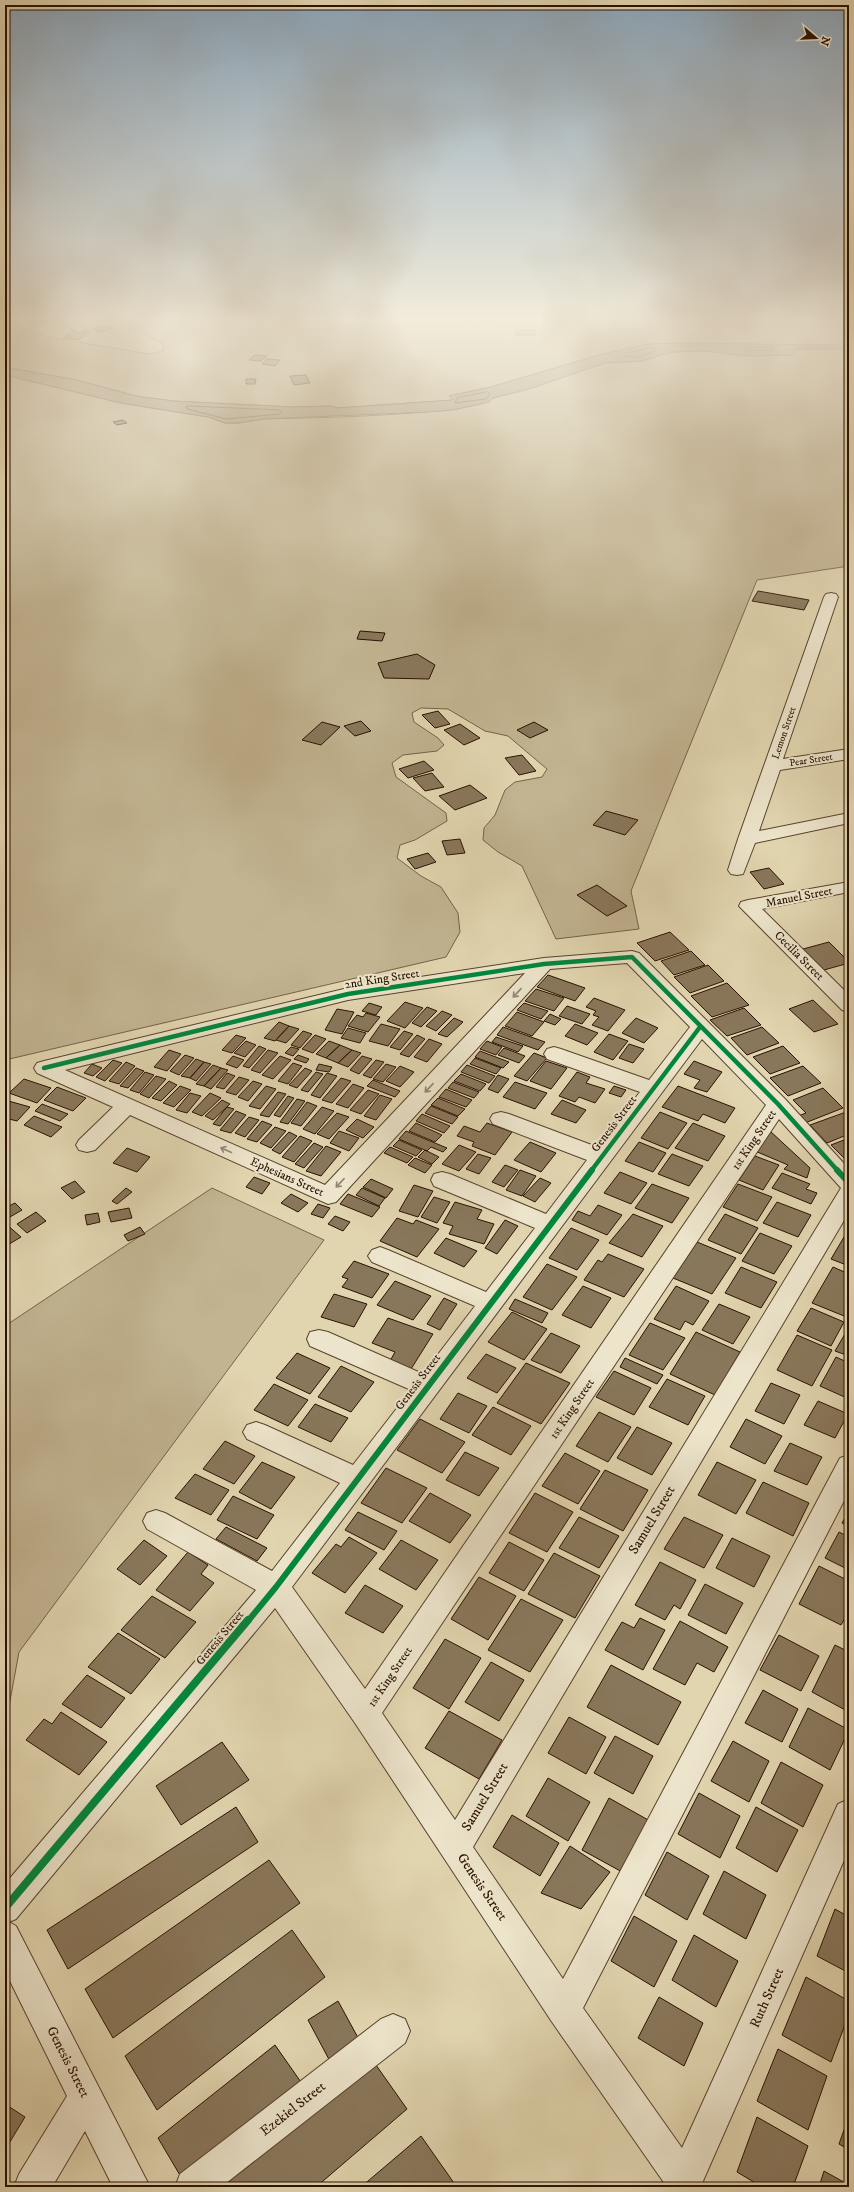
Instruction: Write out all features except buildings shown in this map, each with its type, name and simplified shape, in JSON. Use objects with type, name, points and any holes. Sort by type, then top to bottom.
[{"type":"street","name":"Lemon Street","points":[[737,870],[831,597]]},
{"type":"street","name":"Pear Street","points":[[773,766],[849,754]]},
{"type":"street","points":[[747,839],[849,818]]},
{"type":"street","name":"Manuel Street","points":[[748,906],[848,888]]},
{"type":"street","name":"Cecilia Street","points":[[748,906],[849,1006]]},
{"type":"street","name":"2nd King Street","points":[[44,1068],[348,994],[544,964],[632,957],[700,1027]]},
{"type":"street","name":"Ephesians Street","points":[[44,1068],[328,1196],[544,964]]},
{"type":"street","points":[[700,1027],[778,1104],[849,1183]]},
{"type":"street","name":"Genesis Street","points":[[5,1908],[276,1587],[700,1027]]},
{"type":"street","points":[[554,1054],[653,1089]]},
{"type":"street","name":"1st King Street","points":[[365,1713],[778,1104]]},
{"type":"street","points":[[87,1145],[128,1105]]},
{"type":"street","points":[[501,1119],[602,1157]]},
{"type":"street","points":[[442,1180],[550,1225]]},
{"type":"street","name":"Samuel Street","points":[[456,1847],[849,1193]]},
{"type":"street","points":[[380,1256],[490,1303]]},
{"type":"street","points":[[319,1339],[427,1387]]},
{"type":"street","points":[[256,1432],[357,1479]]},
{"type":"street","points":[[564,2010],[849,1466]]},
{"type":"street","points":[[156,1521],[276,1587]]},
{"type":"street","name":"Genesis Street","points":[[276,1587],[365,1713],[564,2010],[686,2184]]},
{"type":"street","name":"Ruth Street","points":[[686,2184],[849,1814]]},
{"type":"street","name":"Genesis Street","points":[[5,1936],[132,2187]]},
{"type":"street","name":"Ezekiel Street","points":[[193,2187],[393,2031]]},
{"type":"street","points":[[32,2187],[86,2097]]},
{"type":"shaded area","points":[[5,420],[217,420],[225,423],[256,420],[849,420],[849,566],[757,580],[631,891],[639,929],[556,939],[522,866],[498,852],[483,840],[484,828],[495,815],[505,790],[515,782],[542,777],[547,769],[508,736],[485,731],[448,709],[421,708],[412,713],[414,722],[438,738],[444,745],[437,751],[403,755],[392,763],[396,777],[446,813],[447,821],[415,840],[400,845],[397,858],[421,876],[441,887],[458,913],[460,932],[446,957],[5,1060]]},
{"type":"shaded area","points":[[212,1188],[324,1240],[19,1652],[5,1728],[5,1326]]},
{"type":"water","points":[[217,420],[256,420],[239,423],[225,423]]},
{"type":"cycle path","points":[[44,1068],[348,994],[544,964],[632,957],[778,1104],[849,1183]]},
{"type":"cycle path","points":[[5,1908],[276,1587],[700,1027]]}]
